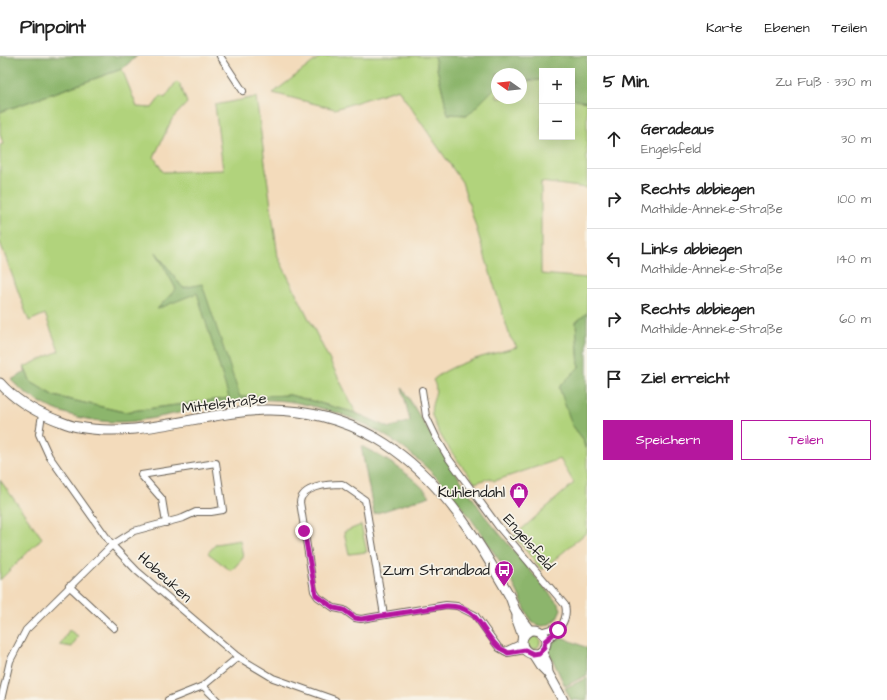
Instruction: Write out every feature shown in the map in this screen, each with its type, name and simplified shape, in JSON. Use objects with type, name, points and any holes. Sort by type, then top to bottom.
[{"type":"main road","name":"Mittelstraße","points":[[0,383],[18,399],[42,414],[74,426],[101,430],[142,429],[246,411],[285,410],[315,414],[356,428],[377,439],[397,452],[421,472],[441,493],[478,542],[509,596],[517,612],[529,644],[547,662],[548,673],[563,700]]},
{"type":"main road","points":[[540,632],[545,641],[529,644],[540,632]]},
{"type":"street","points":[[220,56],[243,91]]},
{"type":"street","name":"Engelsfeld","points":[[422,390],[426,416],[436,437],[450,459],[494,521],[565,605],[566,616],[552,636],[545,641]]},
{"type":"street","name":"Hobeuken","points":[[42,414],[39,434],[49,456],[112,545],[159,591],[238,657],[273,678],[335,700]]},
{"type":"street","points":[[0,700],[10,661],[20,639],[34,621],[112,545],[134,531],[166,523],[183,518],[196,512],[223,510],[216,463],[141,475],[162,499],[166,523]]},
{"type":"street","points":[[384,615],[365,500],[342,484],[306,491],[300,496],[300,502],[316,595],[334,608],[344,610],[358,619],[446,606],[457,606],[475,615],[496,645],[505,651],[529,644]]},
{"type":"street","points":[[69,586],[114,628]]},
{"type":"street","points":[[540,632],[560,626]]},
{"type":"street","points":[[168,700],[203,686],[238,657]]},
{"type":"street","points":[[203,686],[217,700]]},
{"type":"green space","points":[[0,56],[137,56],[122,69],[0,112]]},
{"type":"green space","points":[[321,56],[434,56],[448,114],[468,115],[491,92],[491,104],[527,104],[527,81],[539,80],[539,140],[575,140],[575,100],[587,102],[587,188],[541,182],[541,274],[587,278],[587,313],[576,323],[579,367],[572,425],[583,439],[585,447],[587,447],[587,532],[542,570],[514,536],[574,483],[560,459],[494,481],[490,478],[475,483],[445,442],[435,424],[432,415],[432,405],[436,389],[433,380],[451,368],[484,356],[517,347],[510,337],[462,182],[398,89],[335,109],[273,93]]},
{"type":"green space","points":[[434,56],[587,56],[587,102],[575,100],[575,68],[539,68],[539,80],[527,81],[527,68],[491,68],[491,92],[468,115],[448,114]]},
{"type":"green space","points":[[122,69],[137,107],[152,108],[161,96],[165,98],[176,82],[180,84],[187,103],[172,119],[154,157],[163,172],[223,170],[215,105],[256,97],[278,257],[356,413],[290,395],[229,398],[124,412],[54,396],[31,382],[24,367],[59,351],[45,314],[29,321],[0,242],[0,145],[3,144],[0,134],[0,112]]},
{"type":"green space","points":[[156,252],[183,288],[202,284],[240,397],[290,395],[356,413],[390,428],[410,421],[402,387],[432,437],[484,515],[559,605],[561,609],[556,620],[543,626],[533,622],[530,619],[504,567],[477,526],[442,483],[423,464],[402,447],[379,432],[354,419],[295,402],[270,400],[230,403],[136,421],[102,421],[85,419],[37,401],[11,380],[26,372],[24,367],[31,382],[54,396],[124,412],[229,398],[197,293],[157,309],[176,289]]},
{"type":"green space","points":[[587,313],[587,447],[585,448],[583,439],[572,425],[559,387],[579,367],[576,322]]},
{"type":"green space","points":[[361,446],[380,456],[407,474],[430,496],[374,514]]},
{"type":"green space","points":[[0,480],[42,538],[0,580]]},
{"type":"green space","points":[[361,525],[367,552],[349,554],[344,532]]},
{"type":"green space","points":[[240,540],[243,558],[231,571],[208,553],[216,544]]},
{"type":"green space","points":[[69,630],[78,636],[72,647],[60,645]]},
{"type":"green space","points":[[530,635],[536,635],[540,639],[540,645],[536,649],[530,649],[526,645],[526,639]]},
{"type":"green space","points":[[562,637],[587,648],[587,675],[565,686],[549,652],[553,642]]},
{"type":"green space","points":[[587,678],[587,700],[571,700],[565,688]]},
{"type":"place","name":"Kuhlendahl","points":[[519,509]]},
{"type":"place","name":"Zum Strandbad","points":[[504,587]]},
{"type":"route","points":[[304,531],[314,591],[316,595],[334,608],[344,610],[355,618],[361,619],[446,606],[457,606],[475,615],[480,620],[496,645],[508,653],[525,650],[533,654],[539,653],[544,647],[545,641],[558,630]]}]
